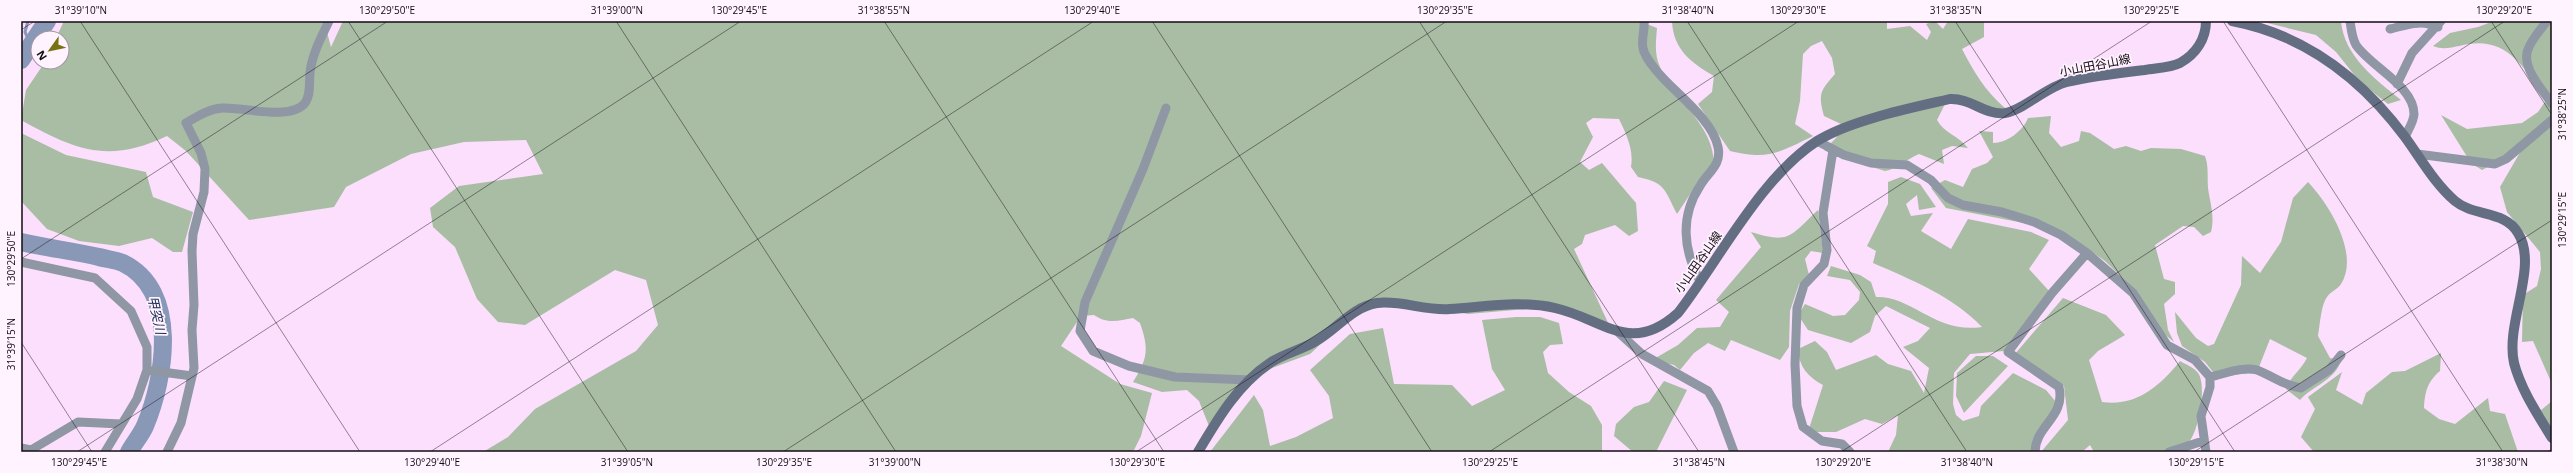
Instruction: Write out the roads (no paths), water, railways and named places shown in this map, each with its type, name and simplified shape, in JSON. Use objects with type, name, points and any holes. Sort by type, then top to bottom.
[{"type":"main road","name":"小山田谷山線","points":[[1198,452],[1224,411],[1250,380],[1271,362],[1317,341],[1346,318],[1362,308],[1377,303],[1447,310],[1533,304],[1556,308],[1619,333],[1638,334],[1661,326],[1678,313],[1780,172],[1817,141],[1847,128],[1950,99],[1966,100],[1986,111],[1995,113],[2010,112],[2050,89],[2067,82],[2172,66],[2190,56],[2200,44],[2206,30],[2206,21]]},
{"type":"main road","points":[[2232,21],[2255,25],[2312,49],[2350,75],[2379,104],[2435,179],[2456,201],[2465,207],[2504,219],[2519,233],[2524,253],[2525,276],[2513,324],[2514,363],[2524,389],[2552,438]]},
{"type":"street","points":[[167,452],[182,423],[192,376],[192,330],[194,305],[192,251],[193,234],[204,192],[205,169],[201,153],[186,122],[210,110],[222,108],[259,112],[299,109],[306,102],[309,93],[314,54],[329,21]]},
{"type":"street","points":[[1644,21],[1643,49],[1650,62],[1668,85],[1709,126],[1718,147],[1718,163],[1700,185],[1689,205],[1685,235],[1693,268],[1700,281]]},
{"type":"street","points":[[2350,21],[2355,44],[2366,57],[2408,94],[2413,106],[2414,116],[2405,137]]},
{"type":"street","points":[[2547,21],[2528,48],[2527,58],[2530,71],[2552,104]]},
{"type":"street","points":[[2390,29],[2416,22],[2439,24]]},
{"type":"street","points":[[2397,84],[2412,53],[2439,24]]},
{"type":"street","points":[[1166,108],[1144,169],[1085,302],[1080,331],[1093,351],[1129,366],[1175,377],[1250,380]]},
{"type":"street","points":[[2417,154],[2495,164],[2506,159],[2552,120]]},
{"type":"street","points":[[1817,141],[1833,150],[1871,163],[1907,165],[1931,180],[1948,198],[1978,210],[2002,212],[2034,222],[2061,235],[2087,253],[2133,293],[2168,344],[2195,360],[2210,377],[2210,387],[2201,416],[2203,441],[2206,452]]},
{"type":"street","points":[[1833,150],[1823,213],[1827,250],[1824,264],[1804,285],[1797,308],[1795,364],[1797,406],[1803,427],[1822,441],[1842,444],[1850,452]]},
{"type":"street","points":[[2035,452],[2035,442],[2057,412],[2061,397],[2059,387],[2008,352],[2052,293],[2087,253]]},
{"type":"street","points":[[21,262],[95,278],[132,311],[147,347],[147,370],[137,399],[105,452]]},
{"type":"street","points":[[1619,333],[1642,354],[1708,391],[1717,406],[1734,452]]},
{"type":"street","points":[[2210,377],[2244,369],[2256,370],[2290,386],[2301,388],[2329,370],[2341,355]]},
{"type":"street","points":[[147,370],[192,376]]},
{"type":"street","points":[[21,448],[31,450],[78,422],[121,424]]},
{"type":"street","points":[[2169,452],[2203,441]]},
{"type":"waterway","points":[[28,21],[25,32],[30,43]]},
{"type":"waterway","name":"甲突川","points":[[21,60],[47,21]]},
{"type":"waterway","name":"甲突川","points":[[21,242],[123,263],[141,276],[153,294],[160,314],[163,337],[162,361],[158,384],[145,426],[129,452]]}]
